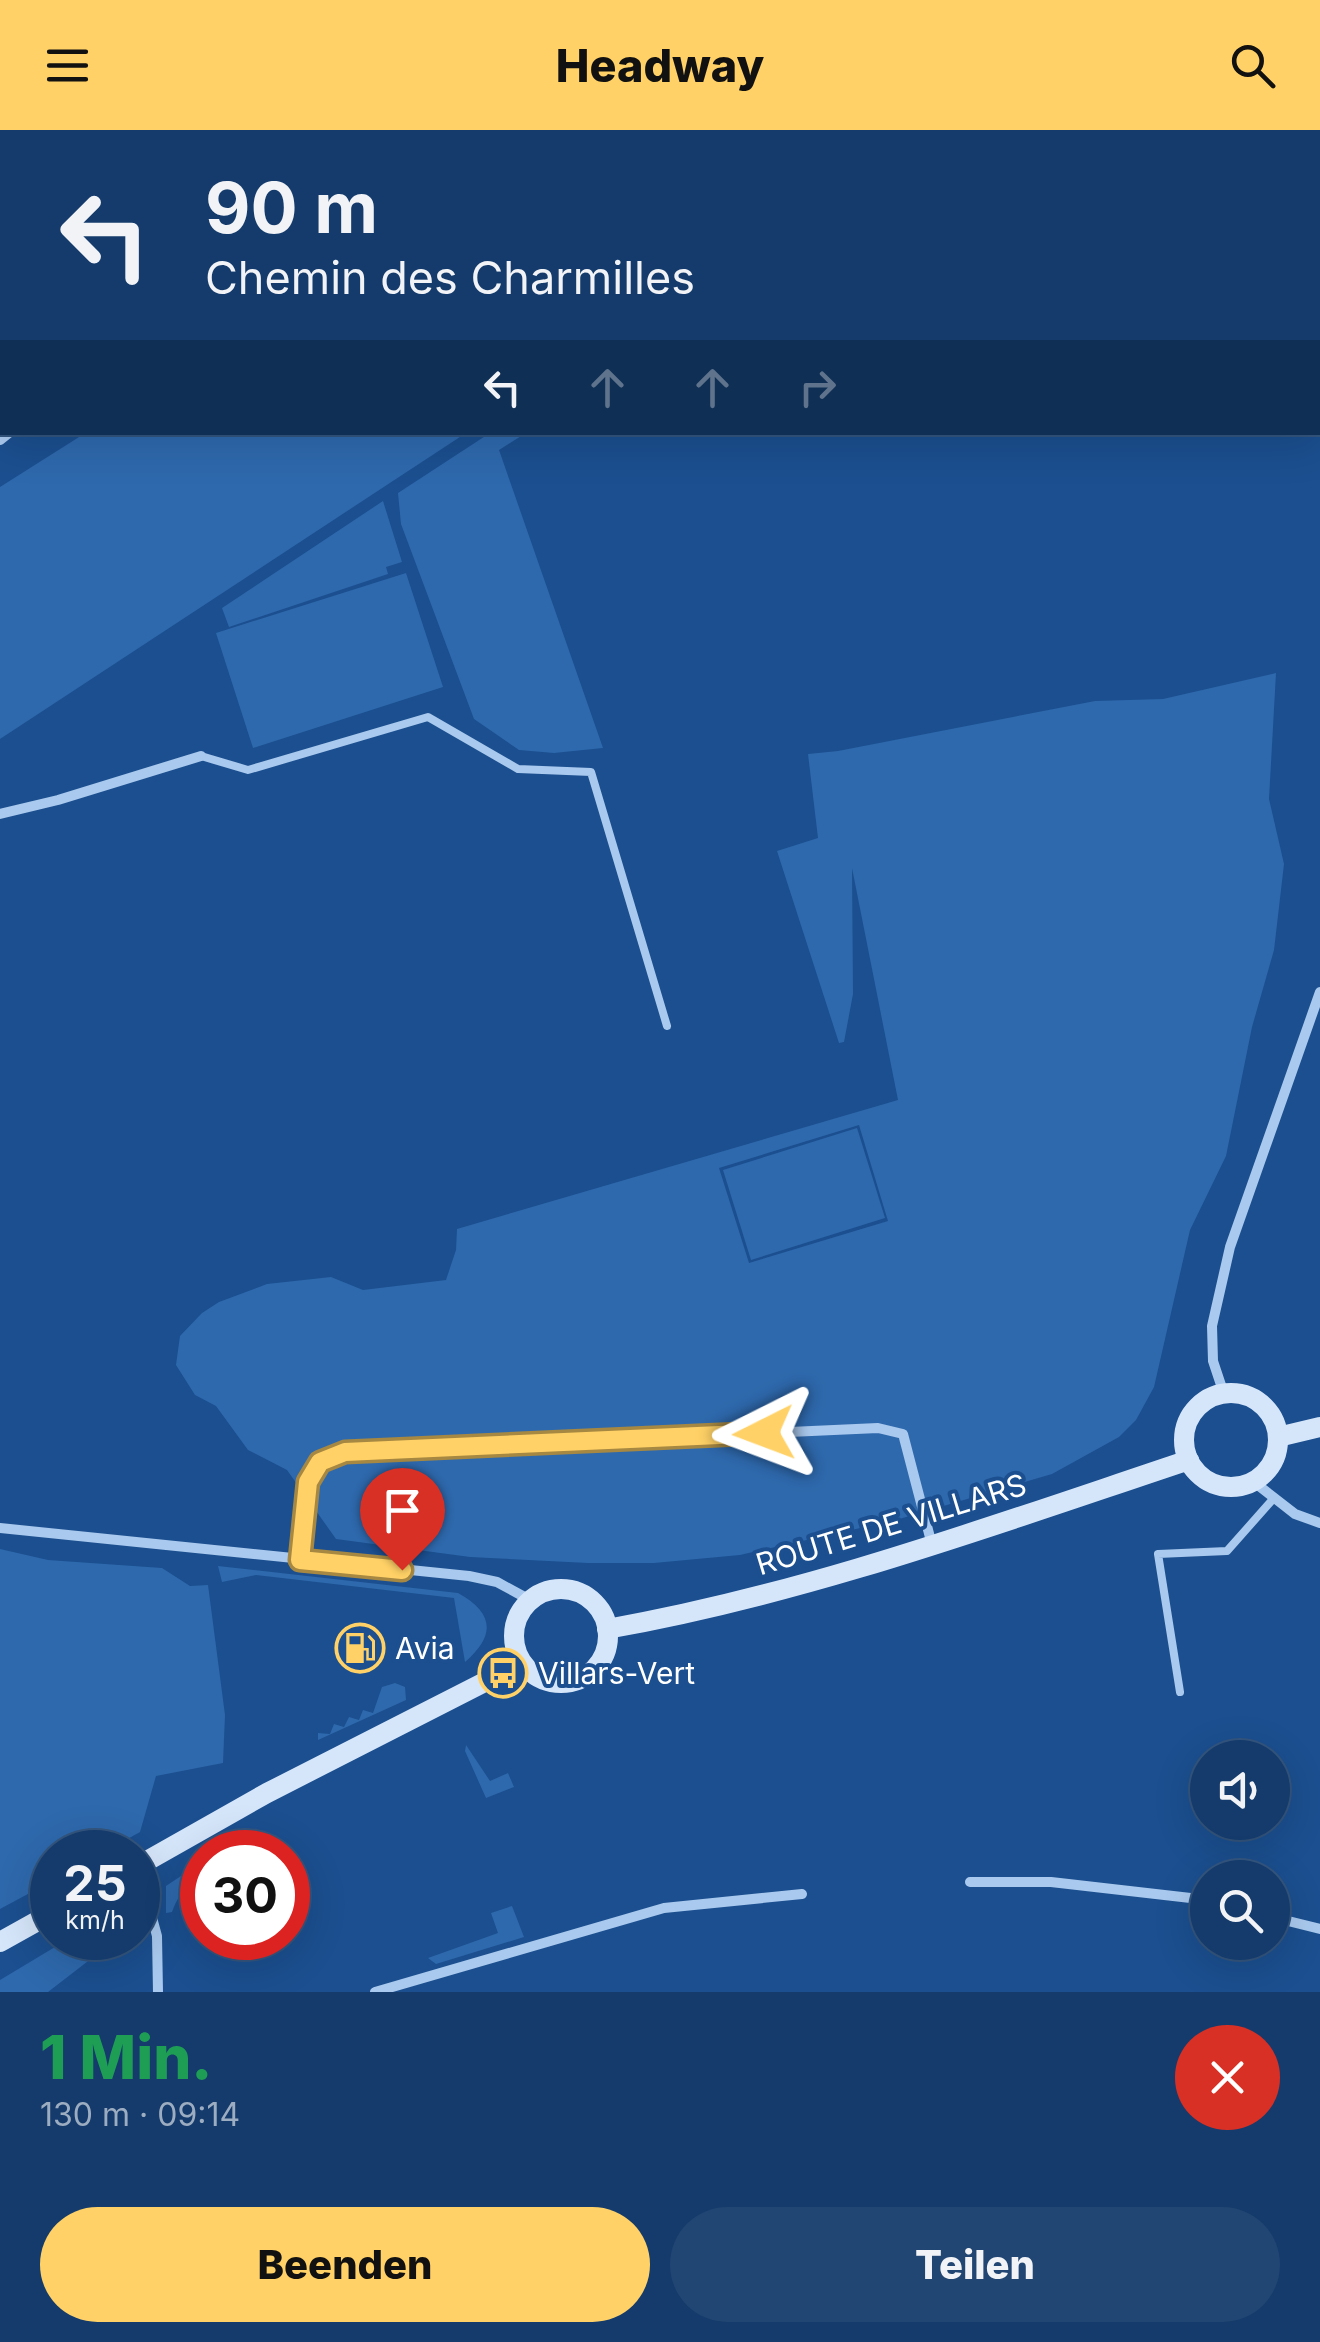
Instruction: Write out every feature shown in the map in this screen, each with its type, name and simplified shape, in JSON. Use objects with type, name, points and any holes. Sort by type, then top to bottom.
[{"type":"main road","points":[[1224,1394],[1254,1400],[1274,1422],[1278,1437],[1272,1463],[1254,1482],[1235,1487],[1216,1485],[1200,1476],[1189,1460],[1184,1440],[1190,1418],[1204,1402],[1224,1394]]},
{"type":"main road","points":[[1278,1437],[1320,1427]]},
{"type":"main road","name":"ROUTE DE VILLARS","points":[[607,1629],[759,1597],[933,1546],[1189,1460]]},
{"type":"main road","points":[[561,1589],[591,1600],[602,1613],[607,1629],[602,1660],[578,1680],[563,1684],[533,1674],[522,1663],[514,1637],[516,1623],[530,1600],[561,1589]]},
{"type":"main road","points":[[160,1853],[267,1792],[522,1663]]},
{"type":"main road","points":[[0,1942],[30,1925]]},
{"type":"street","points":[[0,814],[200,756]]},
{"type":"street","points":[[1224,1394],[1213,1361],[1212,1326],[1230,1247],[1320,992]]},
{"type":"street","points":[[300,1560],[308,1482],[320,1462],[345,1452],[878,1428],[903,1434],[933,1546]]},
{"type":"street","points":[[1254,1482],[1295,1514],[1320,1522]]},
{"type":"street","points":[[0,1528],[469,1576],[498,1582],[530,1600]]},
{"type":"street","points":[[970,1882],[1051,1882],[1190,1898]]},
{"type":"street","points":[[375,1992],[664,1908],[802,1894]]},
{"type":"street","points":[[1290,1922],[1320,1930]]},
{"type":"street","points":[[157,1960],[158,1992]]},
{"type":"lane","points":[[200,756],[248,770],[428,717],[518,769],[591,772],[667,1026]]},
{"type":"lane","points":[[1180,1692],[1158,1554],[1227,1551],[1274,1498]]},
{"type":"shaded area","points":[[82,435],[463,435],[0,739],[0,487]]},
{"type":"shaded area","points":[[487,435],[523,435],[499,450],[603,748],[554,753],[519,750],[474,719],[401,524],[398,493]]},
{"type":"shaded area","points":[[383,501],[402,562],[386,567],[388,574],[229,627],[222,608]]},
{"type":"shaded area","points":[[406,573],[443,687],[253,748],[216,633]]},
{"type":"shaded area","points":[[1276,673],[1269,799],[1284,864],[1274,950],[1252,1027],[1226,1156],[1190,1230],[1154,1387],[1136,1420],[1119,1437],[1052,1474],[896,1520],[740,1555],[654,1563],[588,1563],[470,1557],[336,1539],[287,1470],[248,1450],[216,1406],[195,1395],[176,1365],[180,1336],[219,1302],[267,1284],[331,1277],[363,1290],[446,1280],[456,1250],[457,1229],[898,1100],[852,868],[853,994],[844,1042],[839,1043],[777,851],[818,838],[808,754],[1095,701],[1163,699]],"holes":[[[859,1125],[888,1221],[749,1263],[719,1168]]]},
{"type":"shaded area","points":[[857,1128],[885,1218],[751,1260],[723,1170]]},
{"type":"shaded area","points":[[0,1549],[48,1560],[162,1568],[190,1586],[208,1585],[225,1715],[223,1763],[156,1776],[141,1830],[30,1830],[30,1893],[0,1909]]},
{"type":"shaded area","points":[[218,1566],[458,1593],[479,1608],[487,1625],[486,1634],[465,1662],[454,1598],[256,1575],[222,1582]]},
{"type":"shaded area","points":[[395,1683],[405,1687],[406,1700],[318,1740],[318,1733],[330,1734],[334,1724],[344,1727],[349,1717],[359,1720],[363,1710],[373,1713],[382,1687]]},
{"type":"shaded area","points":[[466,1745],[490,1781],[508,1773],[514,1787],[486,1798],[465,1751]]},
{"type":"shaded area","points":[[180,1877],[180,1896],[172,1912],[166,1913],[166,1886]]},
{"type":"shaded area","points":[[512,1906],[524,1937],[436,1964],[428,1958],[498,1933],[491,1913]]},
{"type":"shaded area","points":[[33,1960],[89,1960],[48,1992],[0,1992],[0,1980]]},
{"type":"place","name":"Avia","points":[[360,1648]]},
{"type":"place","name":"Villars-Vert","points":[[503,1673]]},
{"type":"route","points":[[402,1570],[300,1560],[308,1482],[320,1462],[345,1452],[764,1433]]}]
